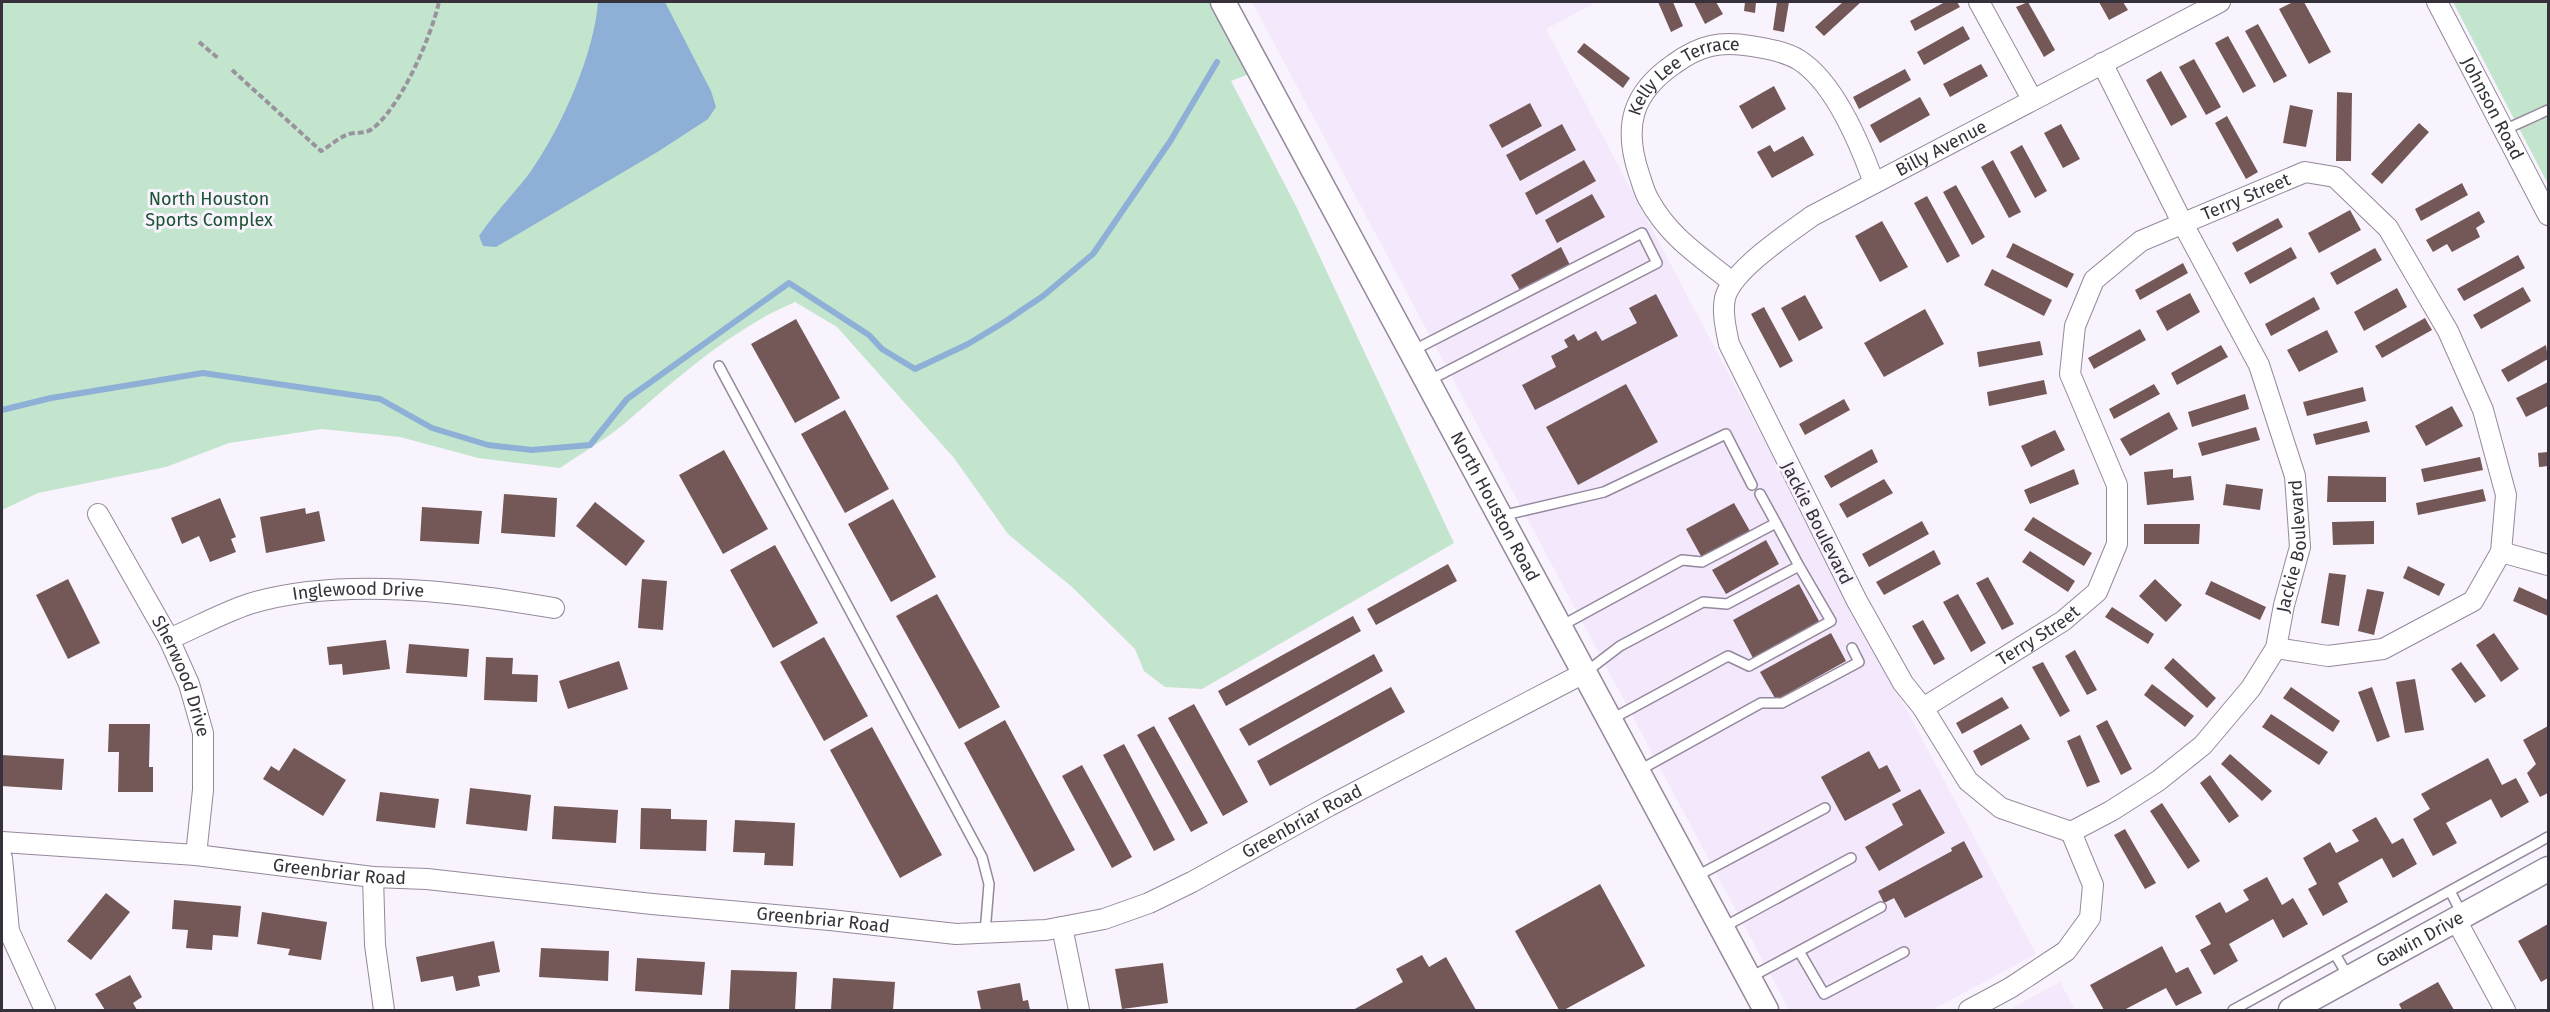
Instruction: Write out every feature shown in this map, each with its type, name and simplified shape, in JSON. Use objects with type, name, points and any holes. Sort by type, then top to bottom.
[{"type":"street","name":"North Houston Road","points":[[1223,2],[1586,672],[1766,1011]]},
{"type":"street","points":[[1979,2],[2032,99]]},
{"type":"street","name":"Billy Avenue","points":[[1732,282],[1765,251],[1812,216],[2220,2]]},
{"type":"street","name":"Johnson Road","points":[[2437,2],[2548,215]]},
{"type":"street","name":"Kelly Lee Terrace","points":[[1732,282],[1690,252],[1665,224],[1647,198],[1632,151],[1632,123],[1640,97],[1656,76],[1682,58],[1708,46],[1727,42],[1763,48],[1798,60],[1820,80],[1840,108],[1863,153],[1874,183]]},
{"type":"street","name":"Jackie Boulevard","points":[[1732,282],[1725,298],[1724,319],[1729,344],[1857,601],[1903,683],[1923,708],[1968,781],[2001,808],[2071,832],[2111,811],[2158,781],[2203,745],[2251,688],[2276,648],[2284,604],[2301,547],[2295,476],[2259,365],[2183,224],[2102,63]]},
{"type":"street","name":"Terry Street","points":[[1923,708],[2063,621],[2097,592],[2117,544],[2117,485],[2070,374],[2075,326],[2094,280],[2141,241],[2305,172],[2335,177],[2388,228],[2448,331],[2483,410],[2506,495],[2501,552],[2473,601],[2383,649],[2328,656],[2276,648]]},
{"type":"street","name":"Sherwood Drive","points":[[98,514],[169,639],[189,684],[203,733],[203,790],[196,855]]},
{"type":"street","points":[[2501,552],[2548,565]]},
{"type":"street","name":"Inglewood Drive","points":[[169,639],[249,604],[319,589],[482,596],[554,608]]},
{"type":"street","name":"Greenbriar Road","points":[[2,842],[196,855],[373,877],[427,879],[956,934],[1046,930],[1104,919],[1149,903],[1586,672]]},
{"type":"street","points":[[1969,1011],[2010,988],[2066,951],[2090,918],[2093,885],[2071,832]]},
{"type":"street","points":[[2,858],[9,931],[45,1011]]},
{"type":"street","name":"Gawin Drive","points":[[2291,1011],[2548,869]]},
{"type":"street","points":[[373,877],[375,945],[384,1011]]},
{"type":"street","points":[[2460,918],[2505,1011]]},
{"type":"street","points":[[1062,927],[1079,1011]]},
{"type":"lane","points":[[2504,130],[2548,110]]},
{"type":"lane","points":[[1412,351],[1641,233],[1657,263],[1428,381]]},
{"type":"lane","points":[[719,366],[982,857],[989,884],[986,933]]},
{"type":"lane","points":[[1501,516],[1604,492],[1726,434],[1752,484]]},
{"type":"lane","points":[[1610,720],[1728,656],[1749,666],[1831,621],[1760,494]]},
{"type":"lane","points":[[1561,626],[1682,560],[1702,562],[1776,523]]},
{"type":"lane","points":[[1586,672],[1620,646],[1703,602],[1727,604],[1799,566]]},
{"type":"lane","points":[[1638,771],[1761,703],[1782,703],[1859,662],[1852,648]]},
{"type":"lane","points":[[1695,878],[1825,808]]},
{"type":"lane","points":[[2236,1010],[2548,837]]},
{"type":"lane","points":[[1722,928],[1851,858]]},
{"type":"lane","points":[[2450,891],[2460,918]]},
{"type":"lane","points":[[1749,978],[1881,907]]},
{"type":"lane","points":[[1799,951],[1824,994],[1904,952]]},
{"type":"lane","points":[[2335,954],[2349,978]]},
{"type":"path","points":[[232,70],[321,152],[346,135],[364,133],[378,123],[402,89],[417,62],[439,2]]},
{"type":"path","points":[[199,42],[218,58]]},
{"type":"shaded area","points":[[1252,2],[1597,2],[1546,29],[2036,954],[1932,1010],[1789,1010]]},
{"type":"shaded area","points":[[2060,982],[2075,1010],[2008,1010]]},
{"type":"green space","name":"North Houston Sports Complex","points":[[2,2],[1223,2],[1260,70],[1231,81],[1296,206],[1454,543],[1202,689],[1165,687],[1144,671],[1135,649],[1072,587],[1008,534],[954,458],[837,327],[795,302],[771,313],[726,341],[616,430],[560,468],[478,458],[400,437],[322,429],[229,443],[166,467],[38,493],[2,510]]},
{"type":"green space","points":[[2453,2],[2548,2],[2548,184]]},
{"type":"water","points":[[598,2],[665,2],[711,91],[716,107],[708,119],[659,151],[496,247],[483,246],[479,236],[531,171],[564,113],[590,45]]},
{"type":"building","points":[[1658,2],[1673,2],[1683,26],[1671,32]]},
{"type":"building","points":[[1694,2],[1716,2],[1723,14],[1705,24]]},
{"type":"building","points":[[1745,2],[1756,2],[1755,13],[1744,11]]},
{"type":"building","points":[[1777,2],[1789,2],[1784,32],[1773,30]]},
{"type":"building","points":[[1843,2],[1861,2],[1824,36],[1815,27]]},
{"type":"building","points":[[1945,2],[1957,2],[1960,7],[1915,31],[1910,21]]},
{"type":"building","points":[[2028,2],[2055,50],[2044,57],[2016,7]]},
{"type":"building","points":[[2099,2],[2123,2],[2128,10],[2109,20]]},
{"type":"building","points":[[2293,2],[2304,2],[2331,52],[2309,64],[2279,9]]},
{"type":"building","points":[[2258,24],[2287,76],[2274,83],[2245,31]]},
{"type":"building","points":[[1963,26],[1970,39],[1924,65],[1917,52]]},
{"type":"building","points":[[2228,36],[2256,86],[2243,93],[2215,43]]},
{"type":"building","points":[[1584,43],[1630,78],[1623,88],[1577,52]]},
{"type":"building","points":[[2194,59],[2221,107],[2206,115],[2179,67]]},
{"type":"building","points":[[1981,64],[1988,76],[1950,97],[1943,84]]},
{"type":"building","points":[[1905,69],[1911,80],[1859,109],[1853,97]]},
{"type":"building","points":[[2161,71],[2187,117],[2171,126],[2146,80]]},
{"type":"building","points":[[1774,86],[1786,109],[1752,129],[1739,106]]},
{"type":"building","points":[[2337,92],[2352,93],[2351,161],[2336,161]]},
{"type":"building","points":[[1920,97],[1930,115],[1880,143],[1870,125]]},
{"type":"building","points":[[1530,103],[1542,126],[1502,148],[1489,125]]},
{"type":"building","points":[[2290,105],[2313,110],[2306,147],[2283,143]]},
{"type":"building","points":[[2227,116],[2258,172],[2246,179],[2215,123]]},
{"type":"building","points":[[2419,123],[2429,132],[2382,184],[2371,174]]},
{"type":"building","points":[[1562,124],[1576,150],[1520,181],[1506,155]]},
{"type":"building","points":[[2061,124],[2080,159],[2063,168],[2044,133]]},
{"type":"building","points":[[1803,136],[1814,155],[1772,178],[1757,152],[1770,145],[1774,152]]},
{"type":"building","points":[[2022,145],[2047,191],[2035,198],[2010,152]]},
{"type":"building","points":[[1584,160],[1596,181],[1536,215],[1525,193]]},
{"type":"building","points":[[1993,160],[2021,212],[2009,218],[1981,167]]},
{"type":"building","points":[[2462,183],[2468,195],[2421,221],[2415,209]]},
{"type":"building","points":[[1956,185],[1985,237],[1972,245],[1943,192]]},
{"type":"building","points":[[1592,194],[1605,217],[1557,243],[1545,220]]},
{"type":"building","points":[[1927,196],[1960,256],[1947,263],[1914,203]]},
{"type":"building","points":[[2350,210],[2361,230],[2319,253],[2308,233]]},
{"type":"building","points":[[2479,211],[2485,222],[2476,228],[2480,237],[2452,252],[2447,244],[2433,252],[2426,240]]},
{"type":"building","points":[[2278,218],[2283,227],[2237,252],[2232,243]]},
{"type":"building","points":[[1882,221],[1908,267],[1880,282],[1855,236]]},
{"type":"building","points":[[2013,243],[2074,274],[2067,288],[2006,257]]},
{"type":"building","points":[[1561,247],[1570,265],[1521,292],[1511,275]]},
{"type":"building","points":[[2291,247],[2297,258],[2250,284],[2244,273]]},
{"type":"building","points":[[2375,248],[2382,260],[2337,285],[2330,273]]},
{"type":"building","points":[[2518,255],[2525,268],[2464,301],[2457,289]]},
{"type":"building","points":[[2183,263],[2188,273],[2140,300],[2135,290]]},
{"type":"building","points":[[1992,269],[2052,300],[2044,316],[1984,285]]},
{"type":"building","points":[[2523,287],[2531,301],[2481,329],[2473,315]]},
{"type":"building","points":[[2397,288],[2407,307],[2364,331],[2354,312]]},
{"type":"building","points":[[2190,293],[2200,312],[2167,331],[2156,311]]},
{"type":"building","points":[[1656,294],[1678,336],[1535,410],[1522,385],[1556,367],[1551,356],[1568,347],[1564,340],[1574,334],[1578,341],[1596,331],[1602,341],[1637,323],[1629,308]]},
{"type":"building","points":[[1805,295],[1823,328],[1799,341],[1781,308]]},
{"type":"building","points":[[2314,297],[2320,309],[2271,336],[2265,324]]},
{"type":"building","points":[[1764,307],[1793,361],[1780,368],[1751,314]]},
{"type":"building","points":[[1925,309],[1944,344],[1884,377],[1864,343]]},
{"type":"building","points":[[2425,318],[2432,330],[2382,358],[2375,346]]},
{"type":"building","points":[[796,319],[840,398],[795,423],[751,344]]},
{"type":"building","points":[[2140,329],[2146,340],[2094,369],[2088,358]]},
{"type":"building","points":[[2327,330],[2338,352],[2299,372],[2287,350]]},
{"type":"building","points":[[2040,341],[2043,355],[1979,367],[1977,352]]},
{"type":"building","points":[[2221,345],[2228,357],[2177,385],[2171,373]]},
{"type":"building","points":[[2546,345],[2548,359],[2508,382],[2501,370]]},
{"type":"building","points":[[2044,380],[2047,394],[1989,406],[1987,392]]},
{"type":"building","points":[[2548,382],[2548,406],[2526,417],[2516,398]]},
{"type":"building","points":[[1626,384],[1658,442],[1578,485],[1546,427]]},
{"type":"building","points":[[2154,384],[2160,394],[2114,419],[2109,409]]},
{"type":"building","points":[[2363,387],[2366,401],[2307,416],[2303,402]]},
{"type":"building","points":[[2245,394],[2249,409],[2192,427],[2188,412]]},
{"type":"building","points":[[1844,399],[1850,410],[1805,435],[1799,424]]},
{"type":"building","points":[[2452,406],[2463,426],[2426,446],[2415,426]]},
{"type":"building","points":[[845,410],[889,489],[845,513],[801,434]]},
{"type":"building","points":[[2169,412],[2178,429],[2130,456],[2120,439]]},
{"type":"building","points":[[2367,421],[2370,432],[2316,445],[2313,434]]},
{"type":"building","points":[[2256,427],[2260,440],[2202,456],[2198,443]]},
{"type":"building","points":[[2055,430],[2065,450],[2031,467],[2021,446]]},
{"type":"building","points":[[1872,449],[1878,462],[1831,488],[1824,476]]},
{"type":"building","points":[[724,450],[768,529],[723,554],[679,475]]},
{"type":"building","points":[[2548,452],[2548,466],[2539,467],[2538,453]]},
{"type":"building","points":[[2480,457],[2483,470],[2424,482],[2421,469]]},
{"type":"building","points":[[2074,469],[2079,484],[2030,504],[2024,490]]},
{"type":"building","points":[[2173,469],[2173,478],[2191,476],[2194,500],[2147,505],[2144,472]]},
{"type":"building","points":[[2328,476],[2386,477],[2386,502],[2327,502]]},
{"type":"building","points":[[1884,479],[1893,493],[1847,518],[1839,504]]},
{"type":"building","points":[[2226,484],[2263,489],[2260,510],[2223,505]]},
{"type":"building","points":[[2483,489],[2486,501],[2418,515],[2416,503]]},
{"type":"building","points":[[504,494],[557,498],[555,537],[501,533]]},
{"type":"building","points":[[220,498],[236,537],[231,539],[236,552],[210,562],[199,536],[182,544],[171,518]]},
{"type":"building","points":[[893,499],[936,577],[891,602],[848,524]]},
{"type":"building","points":[[595,502],[645,541],[626,566],[576,526]]},
{"type":"building","points":[[1734,503],[1750,531],[1702,558],[1686,529]]},
{"type":"building","points":[[422,507],[482,511],[479,544],[420,541]]},
{"type":"building","points":[[305,508],[306,514],[319,511],[325,541],[266,553],[260,517]]},
{"type":"building","points":[[2033,517],[2092,553],[2084,566],[2024,530]]},
{"type":"building","points":[[1922,521],[1929,534],[1869,567],[1862,554]]},
{"type":"building","points":[[2374,521],[2374,544],[2333,545],[2332,522]]},
{"type":"building","points":[[2144,524],[2200,524],[2199,544],[2144,544]]},
{"type":"building","points":[[1766,540],[1779,564],[1726,594],[1712,570]]},
{"type":"building","points":[[775,545],[818,623],[773,648],[730,570]]},
{"type":"building","points":[[1934,550],[1941,564],[1884,595],[1876,582]]},
{"type":"building","points":[[2030,551],[2075,581],[2068,592],[2022,562]]},
{"type":"building","points":[[1448,564],[1457,581],[1376,625],[1367,609]]},
{"type":"building","points":[[2408,566],[2445,584],[2439,596],[2403,578]]},
{"type":"building","points":[[2329,573],[2346,575],[2339,626],[2321,623]]},
{"type":"building","points":[[1988,577],[2014,624],[2002,630],[1976,583]]},
{"type":"building","points":[[68,579],[100,643],[68,659],[36,595]]},
{"type":"building","points":[[642,579],[667,581],[663,630],[638,628]]},
{"type":"building","points":[[2155,579],[2182,605],[2166,622],[2139,596]]},
{"type":"building","points":[[2211,581],[2266,607],[2260,620],[2205,594]]},
{"type":"building","points":[[1799,584],[1820,623],[1754,660],[1733,620]]},
{"type":"building","points":[[2519,587],[2548,600],[2548,616],[2513,601]]},
{"type":"building","points":[[2367,589],[2384,592],[2374,635],[2358,631]]},
{"type":"building","points":[[937,594],[1000,707],[959,729],[896,616]]},
{"type":"building","points":[[1958,594],[1986,643],[1971,652],[1943,602]]},
{"type":"building","points":[[2112,607],[2154,634],[2148,644],[2105,617]]},
{"type":"building","points":[[1353,616],[1361,631],[1226,706],[1218,691]]},
{"type":"building","points":[[1923,620],[1945,659],[1934,665],[1912,626]]},
{"type":"building","points":[[1831,633],[1846,661],[1776,700],[1760,672]]},
{"type":"building","points":[[2494,633],[2519,669],[2501,682],[2476,645]]},
{"type":"building","points":[[824,637],[868,716],[824,741],[780,662]]},
{"type":"building","points":[[386,640],[390,669],[343,675],[342,664],[329,665],[327,647]]},
{"type":"building","points":[[409,644],[469,649],[467,677],[406,673]]},
{"type":"building","points":[[2075,650],[2097,690],[2087,695],[2065,656]]},
{"type":"building","points":[[1374,654],[1383,671],[1249,746],[1239,729]]},
{"type":"building","points":[[486,657],[513,658],[512,674],[538,675],[537,702],[484,700]]},
{"type":"building","points":[[2173,658],[2216,698],[2207,708],[2164,668]]},
{"type":"building","points":[[619,661],[628,689],[568,709],[559,681]]},
{"type":"building","points":[[2043,662],[2070,711],[2060,717],[2032,667]]},
{"type":"building","points":[[2461,662],[2486,696],[2475,703],[2451,669]]},
{"type":"building","points":[[2415,679],[2424,730],[2405,733],[2396,682]]},
{"type":"building","points":[[2152,684],[2194,716],[2185,727],[2144,695]]},
{"type":"building","points":[[1391,687],[1405,712],[1270,786],[1257,761]]},
{"type":"building","points":[[2291,687],[2340,721],[2333,732],[2283,698]]},
{"type":"building","points":[[2372,687],[2390,737],[2377,742],[2358,692]]},
{"type":"building","points":[[2002,697],[2009,708],[1962,734],[1956,723]]},
{"type":"building","points":[[1194,704],[1248,802],[1223,816],[1168,718]]},
{"type":"building","points":[[2271,714],[2328,752],[2319,765],[2262,727]]},
{"type":"building","points":[[1005,720],[1075,850],[1034,872],[964,743]]},
{"type":"building","points":[[2107,720],[2132,769],[2121,775],[2096,726]]},
{"type":"building","points":[[109,724],[150,724],[149,767],[153,767],[153,792],[118,792],[119,752],[108,752]]},
{"type":"building","points":[[2021,724],[2030,739],[1981,766],[1973,751]]},
{"type":"building","points":[[1154,726],[1208,823],[1191,832],[1137,735]]},
{"type":"building","points":[[2548,726],[2548,793],[2540,797],[2527,773],[2536,764],[2523,740]]},
{"type":"building","points":[[872,727],[942,855],[900,878],[830,750]]},
{"type":"building","points":[[2080,735],[2100,782],[2087,787],[2067,741]]},
{"type":"building","points":[[1124,744],[1175,840],[1154,851],[1103,755]]},
{"type":"building","points":[[294,748],[346,780],[323,816],[263,779],[271,766],[279,771]]},
{"type":"building","points":[[1869,751],[1879,769],[1887,765],[1901,791],[1845,821],[1821,777]]},
{"type":"building","points":[[2230,754],[2272,791],[2262,801],[2221,764]]},
{"type":"building","points":[[2,755],[64,759],[62,790],[2,786]]},
{"type":"building","points":[[2488,758],[2502,785],[2516,778],[2529,802],[2501,818],[2491,799],[2446,823],[2457,843],[2433,856],[2413,819],[2430,809],[2421,794]]},
{"type":"building","points":[[1082,765],[1132,857],[1112,868],[1062,776]]},
{"type":"building","points":[[2210,775],[2239,816],[2229,823],[2200,783]]},
{"type":"building","points":[[470,788],[531,795],[527,831],[466,824]]},
{"type":"building","points":[[1920,789],[1945,833],[1879,871],[1865,847],[1903,825],[1892,804]]},
{"type":"building","points":[[380,792],[439,799],[435,828],[376,821]]},
{"type":"building","points":[[2162,803],[2200,861],[2188,869],[2150,811]]},
{"type":"building","points":[[554,806],[618,810],[616,843],[552,839]]},
{"type":"building","points":[[641,808],[671,809],[671,819],[707,820],[706,851],[640,849]]},
{"type":"building","points":[[2376,817],[2392,844],[2403,838],[2417,864],[2393,878],[2382,858],[2338,883],[2348,902],[2323,916],[2308,889],[2317,884],[2303,858],[2330,842],[2336,853],[2359,841],[2352,830]]},
{"type":"building","points":[[735,820],[795,823],[793,866],[764,865],[765,853],[733,852]]},
{"type":"building","points":[[2125,829],[2156,883],[2145,889],[2114,835]]},
{"type":"building","points":[[1964,841],[1983,877],[1905,918],[1894,898],[1884,903],[1878,891],[1952,851],[1951,848]]},
{"type":"building","points":[[2267,877],[2282,905],[2293,898],[2308,924],[2283,938],[2273,919],[2229,944],[2238,961],[2214,975],[2200,950],[2211,944],[2195,916],[2220,902],[2226,913],[2249,900],[2243,890]]},
{"type":"building","points":[[1600,884],[1645,966],[1564,1010],[1559,1010],[1515,931]]},
{"type":"building","points":[[106,893],[130,912],[91,960],[67,941]]},
{"type":"building","points":[[174,900],[241,906],[238,937],[213,935],[212,950],[186,948],[188,930],[172,929]]},
{"type":"building","points":[[262,912],[327,922],[321,960],[288,955],[290,949],[257,944]]},
{"type":"building","points":[[2548,924],[2548,978],[2541,982],[2518,941]]},
{"type":"building","points":[[494,941],[500,972],[478,976],[480,986],[456,991],[453,976],[421,982],[416,957]]},
{"type":"building","points":[[2162,946],[2176,973],[2188,967],[2202,993],[2176,1006],[2166,988],[2124,1010],[2104,1010],[2090,985]]},
{"type":"building","points":[[541,948],[609,951],[608,981],[539,977]]},
{"type":"building","points":[[1422,955],[1429,967],[1446,957],[1476,1010],[1353,1010],[1403,982],[1396,969]]},
{"type":"building","points":[[637,958],[705,962],[702,995],[635,991]]},
{"type":"building","points":[[1163,963],[1168,1003],[1122,1009],[1115,969]]},
{"type":"building","points":[[731,970],[797,972],[795,1010],[729,1009]]},
{"type":"building","points":[[130,975],[142,997],[133,1003],[137,1010],[105,1010],[95,994]]},
{"type":"building","points":[[833,978],[895,982],[893,1010],[831,1010]]},
{"type":"building","points":[[2438,982],[2454,1010],[2402,1010],[2399,1004]]},
{"type":"building","points":[[1020,983],[1023,1001],[1028,1000],[1030,1010],[981,1010],[977,991]]},
{"type":"waterway","points":[[2,410],[51,398],[203,373],[380,399],[432,428],[488,445],[532,450],[590,445],[627,399],[789,283],[869,335],[882,349],[915,369],[968,344],[1006,321],[1043,296],[1093,254],[1171,140],[1217,62]]}]
